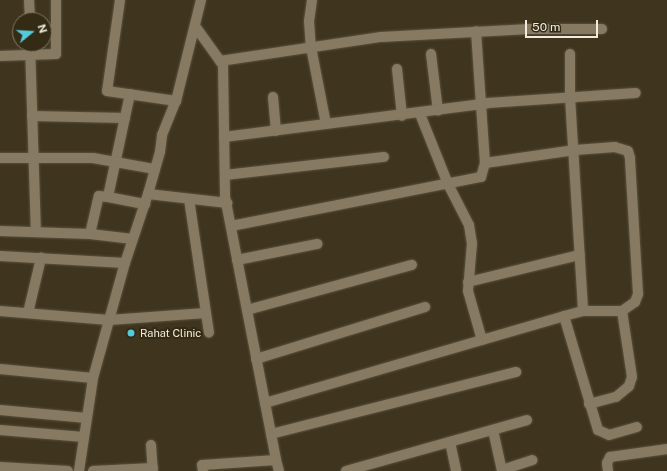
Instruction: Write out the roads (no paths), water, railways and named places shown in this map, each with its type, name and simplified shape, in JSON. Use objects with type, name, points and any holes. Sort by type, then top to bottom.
[{"type":"street","points":[[29,0],[30,12]]},
{"type":"street","points":[[0,56],[56,54],[56,0]]},
{"type":"street","points":[[120,0],[107,90],[176,102]]},
{"type":"street","points":[[79,471],[93,378],[125,263],[148,194],[162,136],[176,102],[201,0]]},
{"type":"street","points":[[312,0],[309,21],[311,47],[326,124]]},
{"type":"street","points":[[195,26],[223,65],[227,203],[279,471]]},
{"type":"street","points":[[220,60],[381,37],[476,31],[602,29]]},
{"type":"street","points":[[231,226],[448,184],[481,176],[485,163],[476,31]]},
{"type":"street","points":[[30,52],[36,232]]},
{"type":"street","points":[[432,54],[438,111]]},
{"type":"street","points":[[570,54],[570,97],[575,150],[583,311]]},
{"type":"street","points":[[397,69],[402,116]]},
{"type":"street","points":[[224,137],[420,114],[480,104],[636,93]]},
{"type":"street","points":[[108,197],[130,94]]},
{"type":"street","points":[[273,97],[276,131]]},
{"type":"street","points":[[420,114],[448,184],[469,225],[472,243],[468,282],[473,313],[482,340]]},
{"type":"street","points":[[32,116],[125,118]]},
{"type":"street","points":[[265,403],[583,311],[622,311],[635,302],[638,294],[630,158],[628,151],[615,148],[575,150],[485,163]]},
{"type":"street","points":[[225,175],[384,156]]},
{"type":"street","points":[[0,158],[93,158],[155,169]]},
{"type":"street","points":[[148,194],[227,203]]},
{"type":"street","points":[[90,234],[99,196],[145,204]]},
{"type":"street","points":[[189,199],[209,333]]},
{"type":"street","points":[[0,231],[90,234],[133,239]]},
{"type":"street","points":[[237,260],[317,244]]},
{"type":"street","points":[[468,282],[580,255]]},
{"type":"street","points":[[0,256],[125,263]]},
{"type":"street","points":[[28,313],[41,258]]},
{"type":"street","points":[[247,310],[412,265]]},
{"type":"street","points":[[256,358],[425,307]]},
{"type":"street","points":[[589,404],[616,397],[629,386],[632,377],[622,311]]},
{"type":"street","points":[[0,312],[109,320],[206,313]]},
{"type":"street","points":[[564,316],[589,404],[600,433],[609,435],[637,427]]},
{"type":"street","points":[[0,369],[93,378]]},
{"type":"street","points":[[271,434],[516,372]]},
{"type":"street","points":[[0,410],[87,418]]},
{"type":"street","points":[[346,471],[526,420]]},
{"type":"street","points":[[0,430],[84,437]]},
{"type":"street","points":[[493,430],[502,471],[532,460]]},
{"type":"street","points":[[450,442],[456,471]]},
{"type":"street","points":[[93,471],[153,469],[151,445]]},
{"type":"street","points":[[608,471],[607,463],[610,457],[667,449]]},
{"type":"street","points":[[203,471],[202,465],[252,466],[276,460]]},
{"type":"street","points":[[0,467],[68,471]]},
{"type":"place","name":"Rahat Clinic","points":[[131,333]]}]
